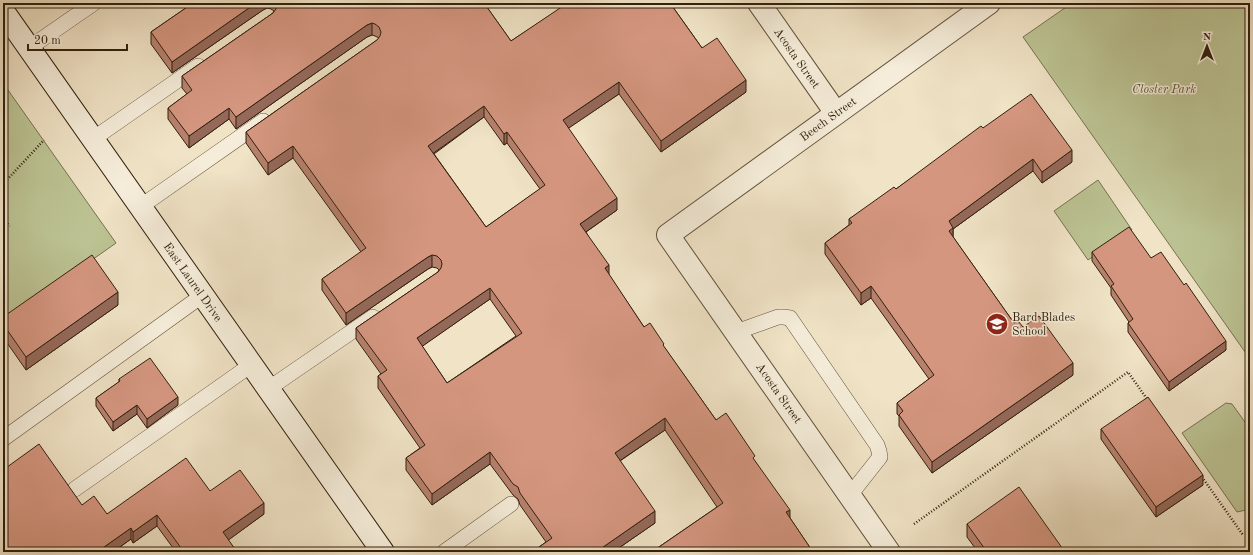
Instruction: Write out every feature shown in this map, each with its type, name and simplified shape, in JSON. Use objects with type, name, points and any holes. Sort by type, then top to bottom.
[{"type":"street","name":"Acosta Street","points":[[759,3],[836,113]]},
{"type":"street","name":"Beech Street","points":[[668,235],[989,3]]},
{"type":"street","name":"East Laurel Drive","points":[[3,12],[383,552]]},
{"type":"street","name":"Acosta Street","points":[[668,235],[889,552]]},
{"type":"lane","points":[[29,48],[94,3]]},
{"type":"lane","points":[[93,139],[209,58]]},
{"type":"lane","points":[[140,207],[275,112]]},
{"type":"lane","points":[[3,439],[203,295]]},
{"type":"lane","points":[[268,389],[382,310]]},
{"type":"lane","points":[[736,332],[778,317],[790,318],[877,445],[880,457],[850,495]]},
{"type":"lane","points":[[75,489],[251,365]]},
{"type":"lane","points":[[444,552],[511,504]]},
{"type":"path","points":[[3,184],[44,140]]},
{"type":"path","points":[[3,220],[10,226]]},
{"type":"path","points":[[914,524],[1128,372],[1151,405]]},
{"type":"path","points":[[1201,476],[1243,535]]},
{"type":"green space","name":"Closter Park","points":[[1072,3],[1250,3],[1250,359],[1023,37]]},
{"type":"green space","points":[[3,83],[116,243],[3,323]]},
{"type":"green space","points":[[1098,180],[1132,230],[1088,260],[1054,211]]},
{"type":"green space","points":[[1226,403],[1232,404],[1250,429],[1250,507],[1246,510],[1237,512],[1182,433]]},
{"type":"building","points":[[193,3],[256,3],[172,62],[151,32]]},
{"type":"building","points":[[276,3],[484,3],[511,41],[566,4],[565,3],[670,3],[702,48],[717,38],[746,80],[661,141],[619,82],[563,120],[617,198],[580,224],[609,265],[605,268],[644,327],[650,323],[664,344],[663,345],[716,420],[726,413],[755,456],[753,458],[790,510],[786,512],[813,552],[658,552],[656,549],[723,503],[665,418],[615,453],[655,511],[596,552],[532,552],[552,538],[520,493],[518,487],[513,484],[490,452],[432,494],[406,458],[425,445],[378,376],[387,370],[356,328],[438,272],[442,264],[441,260],[437,256],[432,255],[428,257],[346,313],[322,279],[366,248],[293,146],[268,163],[246,132],[377,40],[381,32],[379,27],[372,23],[367,25],[236,117],[229,108],[189,136],[168,108],[192,90],[182,76],[273,13],[277,5]],"holes":[[[484,106],[504,134],[507,132],[545,185],[486,227],[428,146]],[[490,288],[522,333],[447,383],[417,338]]]},
{"type":"building","points":[[1031,94],[1072,150],[1042,172],[1033,159],[949,221],[953,228],[949,231],[1014,323],[1018,321],[1023,327],[1039,316],[1073,363],[932,462],[899,415],[903,411],[897,403],[934,375],[871,286],[861,293],[825,243],[852,223],[849,219],[894,187],[896,189],[981,126],[983,128]]},
{"type":"building","points":[[1129,227],[1151,258],[1161,252],[1184,285],[1186,283],[1226,341],[1169,382],[1128,323],[1133,319],[1111,286],[1114,284],[1092,252]]},
{"type":"building","points":[[92,255],[118,292],[26,357],[3,324],[3,317]]},
{"type":"building","points":[[150,358],[178,397],[147,419],[137,405],[113,422],[96,398],[120,381],[119,379]]},
{"type":"building","points":[[1148,397],[1203,475],[1156,507],[1101,429]]},
{"type":"building","points":[[39,444],[82,505],[94,496],[107,514],[186,458],[210,491],[240,470],[264,503],[223,532],[237,552],[184,552],[157,515],[133,532],[131,528],[97,552],[3,552],[3,470]]},
{"type":"building","points":[[1019,487],[1065,552],[987,552],[967,524]]},
{"type":"place","name":"Bard Blades School","points":[[997,324]]}]
